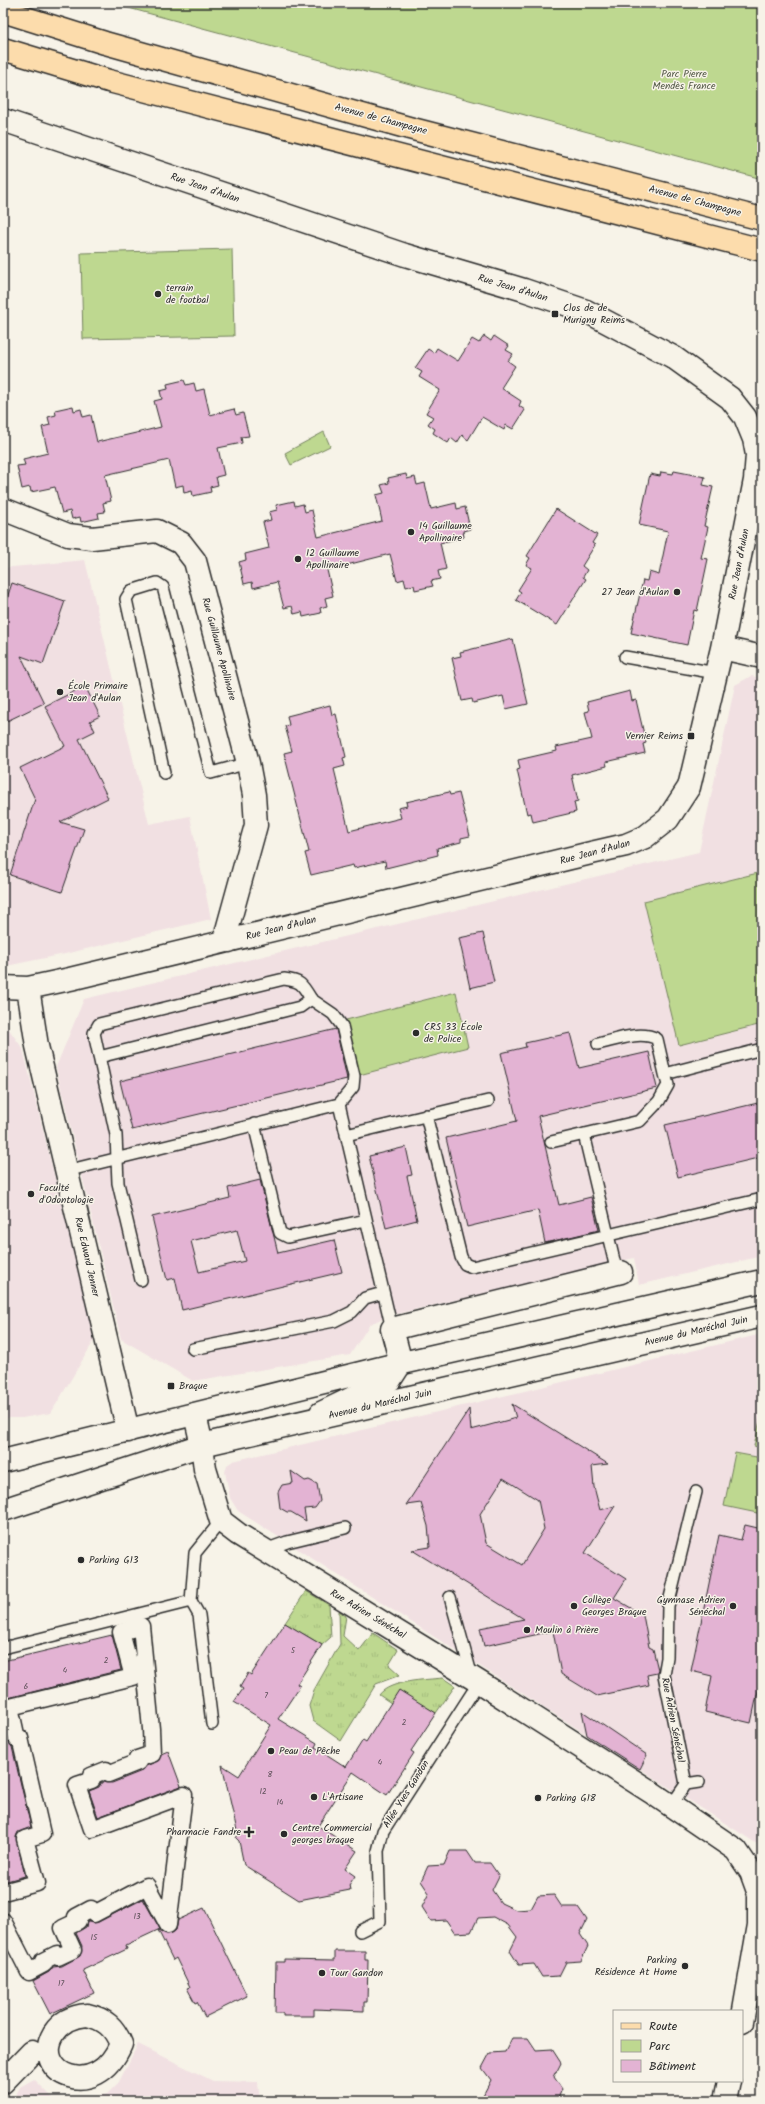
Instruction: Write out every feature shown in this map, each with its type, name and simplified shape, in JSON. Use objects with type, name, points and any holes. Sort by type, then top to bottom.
[{"type":"main road","name":"Avenue de Champagne","points":[[3,11],[105,43],[409,128],[762,219]]},
{"type":"main road","points":[[3,49],[117,83],[762,250]]},
{"type":"street","name":"Rue Jean d'Aulan","points":[[3,120],[361,240],[586,311],[673,357],[730,398],[745,417],[759,454],[722,648],[689,787],[668,819],[645,837],[626,845],[28,988],[3,987]]},
{"type":"street","name":"Rue Guillaume Apollinaire","points":[[3,509],[68,535],[92,538],[157,532],[181,543],[195,561],[248,763],[254,795],[256,825],[227,930],[229,941]]},
{"type":"street","points":[[722,648],[762,657]]},
{"type":"street","name":"Rue Edward Jenner","points":[[28,988],[37,1046],[128,1432]]},
{"type":"street","points":[[396,1372],[392,1329],[619,1273]]},
{"type":"street","points":[[3,1461],[195,1415],[396,1372],[762,1281]]},
{"type":"street","name":"Avenue du Maréchal Juin","points":[[3,1510],[202,1445],[762,1316]]},
{"type":"street","points":[[298,1423],[396,1372]]},
{"type":"street","points":[[195,1415],[202,1445],[204,1468],[221,1521]]},
{"type":"street","name":"Rue Adrien Sénéchal","points":[[221,1521],[238,1534],[475,1679],[736,1850],[751,1872],[759,1894],[759,1925],[743,2016]]},
{"type":"street","points":[[3,1892],[37,1884],[25,1839],[42,1834],[20,1738],[16,1739],[10,1707],[133,1677],[121,1632],[141,1626],[151,1722],[152,1754],[137,1759],[138,1762],[108,1774],[106,1770],[91,1776],[92,1780],[77,1785],[92,1829],[184,1795],[168,1925],[147,1886],[94,1914],[91,1909],[76,1917],[78,1922],[63,1928],[73,1950],[58,1957],[57,1954],[43,1962],[44,1964],[29,1972],[3,1921]]},
{"type":"street","points":[[3,2082],[32,2052]]},
{"type":"street","points":[[725,2101],[729,2082]]},
{"type":"lane","points":[[164,773],[126,599],[131,591],[157,583],[163,587],[211,773],[248,763]]},
{"type":"lane","points":[[625,656],[716,673]]},
{"type":"lane","points":[[66,1171],[117,1158],[254,1124],[339,1104],[353,1087],[354,1076],[342,1026],[333,1014],[311,998],[297,980],[284,979],[99,1024],[94,1033],[116,1135],[117,1158],[118,1183],[141,1280]]},
{"type":"lane","points":[[99,1057],[300,1007],[311,998]]},
{"type":"lane","points":[[550,1142],[640,1121],[659,1101],[668,1084],[657,1039],[642,1034],[598,1044]]},
{"type":"lane","points":[[665,1074],[762,1049]]},
{"type":"lane","points":[[346,1135],[488,1100]]},
{"type":"lane","points":[[339,1104],[392,1329]]},
{"type":"lane","points":[[426,1116],[461,1257],[465,1264],[472,1267],[762,1199]]},
{"type":"lane","points":[[254,1124],[280,1233],[288,1237],[366,1220]]},
{"type":"lane","points":[[584,1134],[607,1235],[619,1273]]},
{"type":"lane","points":[[193,1349],[334,1321],[352,1312],[365,1298],[383,1293]]},
{"type":"lane","name":"Rue Adrien Sénéchal","points":[[686,1784],[664,1675],[667,1658],[668,1606],[696,1492]]},
{"type":"lane","points":[[212,1724],[199,1615],[191,1601],[195,1554],[221,1521]]},
{"type":"lane","points":[[264,1550],[287,1542],[345,1528]]},
{"type":"lane","points":[[450,1597],[475,1679]]},
{"type":"lane","points":[[3,1648],[191,1601]]},
{"type":"lane","name":"Allée Yves Gandon","points":[[360,1931],[380,1920],[378,1851],[382,1831],[475,1679]]},
{"type":"lane","points":[[671,1806],[686,1784],[699,1782]]},
{"type":"shaded area","name":"École Primaire Jean d'Aulan","points":[[85,560],[149,824],[190,816],[211,919],[65,954],[11,965],[3,964],[3,568]]},
{"type":"shaded area","name":"CRS 33 École de Police","points":[[751,676],[762,678],[762,1256],[639,1285],[634,1258],[388,1316],[370,1324],[350,1355],[193,1381],[121,1339],[56,1067],[84,999],[699,852],[735,685]]},
{"type":"shaded area","name":"Faculté d'Odontologie","points":[[3,1021],[23,1049],[95,1339],[51,1413],[22,1418],[3,1418]]},
{"type":"shaded area","name":"Collège Georges Braque","points":[[762,1334],[762,1847],[238,1511],[230,1498],[225,1472],[227,1465],[233,1461]]},
{"type":"shaded area","points":[[138,2044],[213,2081],[258,2082],[260,2101],[13,2101],[20,2087],[34,2079],[55,2100],[82,2100],[107,2094],[119,2082]]},
{"type":"green space","name":"Parc Pierre Mendès France","points":[[110,3],[762,3],[762,179]]},
{"type":"green space","name":"terrain de footbal","points":[[232,249],[234,336],[83,339],[81,253]]},
{"type":"green space","points":[[324,432],[330,446],[291,465],[285,453]]},
{"type":"green space","points":[[762,872],[762,1024],[679,1045],[644,901]]},
{"type":"green space","points":[[456,992],[468,1047],[359,1075],[346,1020]]},
{"type":"green space","points":[[762,1412],[762,1448],[754,1446]]},
{"type":"green space","points":[[735,1453],[762,1458],[762,1514],[724,1506]]},
{"type":"green space","points":[[306,1591],[329,1605],[331,1637],[322,1645],[285,1623]]},
{"type":"green space","points":[[339,1611],[346,1616],[343,1636],[359,1651],[373,1633],[398,1650],[389,1665],[400,1675],[376,1684],[341,1741],[313,1721],[309,1706],[314,1690],[340,1644]]},
{"type":"green space","points":[[443,1678],[455,1686],[436,1713],[399,1691],[391,1703],[379,1695],[391,1686],[418,1680]]},
{"type":"building","points":[[484,336],[491,341],[494,336],[509,346],[506,350],[513,354],[508,361],[515,366],[501,388],[521,401],[519,406],[525,410],[513,429],[506,425],[504,430],[482,417],[468,440],[462,435],[457,443],[451,438],[448,443],[433,433],[435,429],[428,424],[433,417],[426,413],[440,390],[419,377],[422,372],[415,368],[428,349],[434,353],[437,348],[458,361],[472,339],[479,343]]},
{"type":"building","points":[[184,380],[186,385],[194,383],[196,391],[204,389],[210,415],[234,409],[236,415],[243,413],[249,436],[241,437],[242,443],[218,448],[224,475],[216,477],[218,485],[210,487],[211,492],[193,496],[192,491],[184,493],[183,485],[175,487],[169,460],[105,475],[111,501],[103,503],[105,512],[98,513],[99,518],[81,522],[80,517],[72,519],[70,511],[62,513],[55,487],[31,492],[30,487],[22,489],[17,466],[25,465],[23,459],[48,453],[42,427],[50,425],[48,417],[56,415],[55,410],[73,406],[74,411],[81,409],[83,417],[91,415],[97,442],[136,433],[161,427],[154,401],[162,399],[160,391],[168,389],[167,384]]},
{"type":"building","points":[[674,471],[705,477],[703,485],[713,487],[704,526],[708,527],[701,558],[708,559],[697,611],[694,610],[687,645],[631,633],[643,580],[647,581],[649,572],[659,575],[668,531],[639,525],[650,474],[660,476],[661,472],[673,474]]},
{"type":"building","points":[[406,474],[407,479],[415,477],[417,485],[425,483],[431,509],[456,503],[457,509],[465,507],[470,529],[463,531],[464,537],[440,543],[446,569],[438,571],[440,579],[431,581],[433,586],[415,590],[414,585],[406,587],[404,579],[397,581],[390,554],[327,570],[333,596],[325,598],[327,606],[320,608],[321,613],[303,617],[302,612],[294,614],[292,606],[284,608],[277,582],[253,588],[252,582],[244,584],[239,562],[246,560],[245,554],[269,548],[263,522],[271,520],[269,512],[277,510],[276,505],[294,501],[295,506],[303,504],[305,512],[312,510],[318,537],[382,521],[376,495],[384,493],[381,485],[389,483],[388,478]]},
{"type":"building","points":[[556,509],[597,535],[592,543],[595,545],[582,566],[587,570],[583,577],[586,579],[557,625],[516,600],[521,592],[518,590],[532,568],[526,565],[530,558],[527,556]]},
{"type":"building","points":[[12,583],[65,601],[43,664],[21,656],[44,703],[3,723],[3,610]]},
{"type":"building","points":[[513,639],[528,704],[506,709],[503,696],[473,703],[472,699],[462,701],[452,658],[461,656],[460,652]]},
{"type":"building","points":[[85,686],[100,716],[90,721],[95,731],[79,739],[108,798],[60,822],[84,829],[62,892],[10,875],[35,799],[20,768],[65,746],[45,706]]},
{"type":"building","points":[[630,691],[632,701],[636,700],[646,743],[643,744],[645,753],[606,762],[607,766],[572,775],[578,801],[574,802],[576,812],[533,822],[531,813],[527,814],[517,770],[520,769],[518,760],[557,751],[556,747],[592,739],[585,712],[589,711],[587,702]]},
{"type":"building","points":[[330,705],[332,715],[336,714],[346,757],[343,758],[345,766],[334,769],[349,831],[401,818],[398,808],[407,806],[406,802],[449,792],[450,795],[459,793],[470,836],[461,838],[461,842],[437,848],[438,855],[386,868],[385,861],[354,868],[353,865],[311,875],[305,853],[309,852],[284,753],[292,751],[285,726],[289,725],[287,716]]},
{"type":"building","points":[[483,933],[494,982],[470,988],[459,938]]},
{"type":"building","points":[[336,1029],[347,1079],[132,1130],[120,1081]]},
{"type":"building","points":[[570,1033],[579,1068],[649,1052],[657,1088],[538,1116],[559,1205],[591,1197],[599,1230],[545,1243],[538,1210],[467,1227],[446,1138],[517,1121],[501,1053],[526,1047],[525,1043]]},
{"type":"building","points":[[762,1102],[762,1157],[678,1177],[665,1125]]},
{"type":"building","points":[[406,1147],[412,1175],[407,1176],[417,1220],[386,1228],[369,1156]]},
{"type":"building","points":[[260,1180],[278,1253],[334,1240],[342,1272],[182,1310],[175,1278],[167,1280],[152,1217],[230,1198],[228,1188]],"holes":[[[237,1230],[245,1261],[199,1272],[191,1241]]]},
{"type":"building","points":[[512,1404],[608,1464],[592,1466],[594,1487],[600,1510],[615,1506],[585,1553],[626,1579],[614,1598],[643,1615],[649,1647],[653,1649],[658,1670],[657,1673],[647,1675],[649,1685],[597,1696],[561,1674],[553,1631],[484,1646],[480,1628],[524,1619],[412,1550],[430,1547],[428,1526],[421,1503],[406,1505],[469,1409],[471,1430],[516,1418]],"holes":[[[503,1478],[538,1500],[544,1529],[522,1565],[486,1543],[480,1514]]]},
{"type":"building","points":[[291,1471],[305,1481],[309,1480],[317,1484],[320,1501],[315,1508],[304,1509],[306,1521],[291,1512],[287,1512],[280,1508],[278,1492],[282,1485],[293,1483]]},
{"type":"building","name":"Gymnase Adrien Sénéchal","points":[[745,1525],[762,1529],[762,1687],[759,1686],[751,1723],[705,1712],[712,1676],[691,1671],[719,1535],[741,1540]]},
{"type":"building","points":[[285,1623],[322,1645],[297,1684],[300,1686],[278,1719],[317,1743],[315,1747],[346,1767],[363,1740],[366,1742],[399,1690],[436,1713],[411,1751],[414,1753],[387,1795],[353,1772],[318,1826],[357,1851],[345,1869],[355,1876],[349,1885],[350,1890],[299,1900],[244,1865],[239,1841],[236,1838],[238,1835],[222,1765],[239,1776],[271,1725],[234,1702],[243,1689],[240,1687],[248,1673],[251,1675]]},
{"type":"building","points":[[112,1635],[121,1670],[8,1698],[3,1678],[3,1661]]},
{"type":"building","points":[[582,1711],[647,1755],[640,1769],[587,1735]]},
{"type":"building","points":[[3,1719],[8,1741],[12,1747],[31,1827],[18,1832],[16,1837],[25,1876],[3,1882]]},
{"type":"building","points":[[168,1751],[181,1786],[98,1817],[89,1791],[99,1787],[102,1782],[112,1783],[142,1771],[146,1766],[159,1760],[161,1754]]},
{"type":"building","points":[[450,1851],[467,1851],[475,1863],[490,1863],[499,1876],[492,1890],[501,1903],[516,1910],[531,1909],[538,1896],[554,1895],[562,1907],[578,1907],[587,1920],[580,1934],[588,1946],[581,1961],[566,1962],[559,1976],[542,1977],[534,1964],[519,1965],[510,1951],[517,1937],[508,1925],[493,1917],[478,1918],[471,1932],[455,1933],[446,1920],[431,1921],[422,1907],[429,1893],[421,1881],[428,1866],[444,1865]]},
{"type":"building","points":[[143,1899],[160,1929],[126,1945],[127,1949],[83,1970],[94,1993],[50,2014],[33,1981],[49,1972],[53,1967],[62,1966],[80,1956],[82,1946],[76,1933],[86,1927],[87,1922],[98,1922]]},
{"type":"building","points":[[204,1908],[247,1996],[205,2017],[187,1988],[190,1987],[176,1958],[173,1960],[158,1930],[167,1934],[172,1933],[176,1930],[178,1920]]},
{"type":"building","name":"Tour Gandon","points":[[335,1951],[365,1951],[365,1960],[368,1960],[367,2002],[364,2002],[364,2011],[314,2009],[314,2016],[283,2016],[283,2013],[275,2013],[276,1962],[284,1962],[284,1959],[335,1960]]},
{"type":"building","points":[[512,2038],[528,2038],[536,2050],[552,2049],[561,2063],[554,2077],[562,2089],[557,2101],[480,2101],[491,2080],[482,2068],[490,2053],[505,2052]]},
{"type":"place","name":"terrain de footbal","points":[[158,294]]},
{"type":"place","name":"Clos de de Murigny Reims","points":[[555,314]]},
{"type":"place","name":"14 Guillaume Apollinaire","points":[[411,532]]},
{"type":"place","name":"12 Guillaume Apollinaire","points":[[298,559]]},
{"type":"place","name":"27 Jean d'Aulan","points":[[677,592]]},
{"type":"place","name":"École Primaire Jean d'Aulan","points":[[60,692]]},
{"type":"place","name":"Vernier Reims","points":[[691,736]]},
{"type":"place","name":"CRS 33 École de Police","points":[[416,1033]]},
{"type":"place","name":"Faculté d'Odontologie","points":[[31,1194]]},
{"type":"place","name":"Braque","points":[[171,1386]]},
{"type":"place","name":"Parking G13","points":[[81,1560]]},
{"type":"place","name":"Collège Georges Braque","points":[[574,1606]]},
{"type":"place","name":"Gymnase Adrien Sénéchal","points":[[733,1606]]},
{"type":"place","name":"Moulin à Prière","points":[[527,1630]]},
{"type":"place","name":"Peau de Pêche","points":[[271,1751]]},
{"type":"place","name":"L'Artisane","points":[[314,1797]]},
{"type":"place","name":"Parking G18","points":[[538,1798]]},
{"type":"place","name":"Pharmacie Fandre","points":[[249,1832]]},
{"type":"place","name":"Centre Commercial georges braque","points":[[284,1834]]},
{"type":"place","name":"Parking Résidence At Home","points":[[685,1966]]},
{"type":"place","name":"Tour Gandon","points":[[322,1973]]}]
